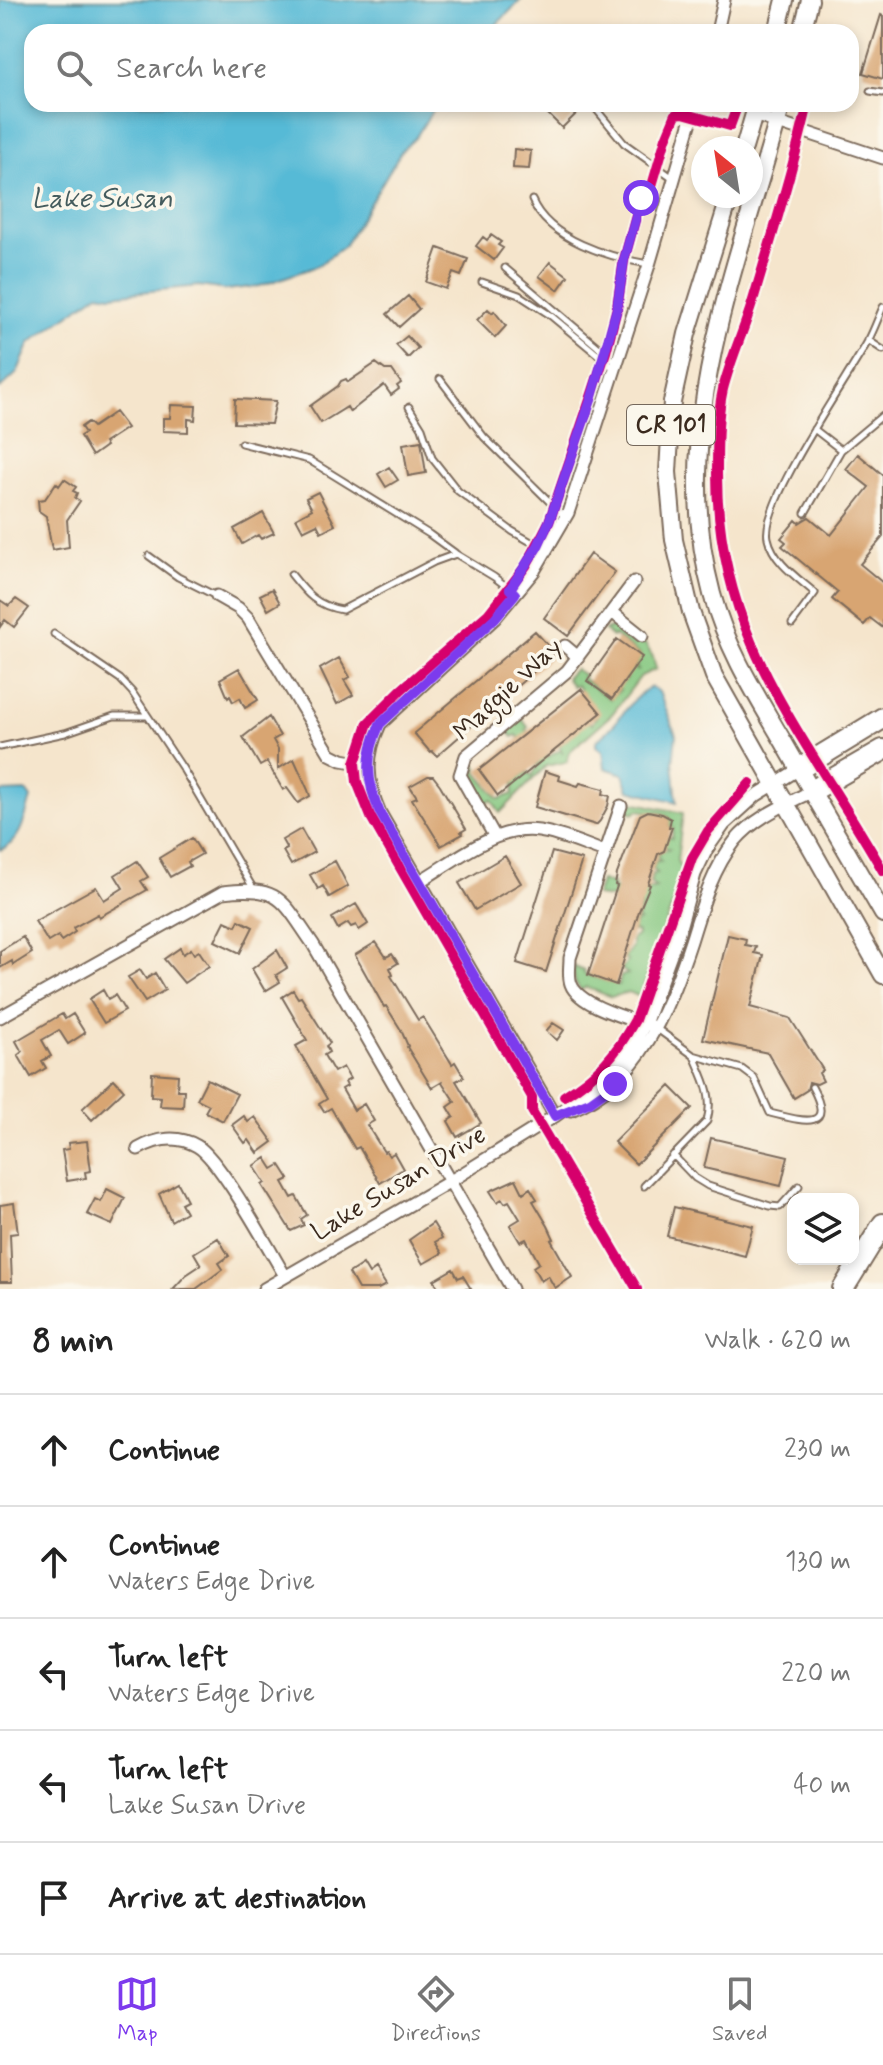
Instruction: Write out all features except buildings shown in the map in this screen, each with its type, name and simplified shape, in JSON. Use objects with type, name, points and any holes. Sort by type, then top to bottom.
[{"type":"highway","points":[[799,769],[883,718]]},
{"type":"highway","points":[[812,791],[883,750]]},
{"type":"highway","points":[[843,1289],[883,1224]]},
{"type":"main road","points":[[779,24],[785,0]]},
{"type":"main road","points":[[804,24],[810,0]]},
{"type":"main road","points":[[747,136],[754,112]]},
{"type":"main road","name":"CR 101","points":[[780,112],[713,344],[697,450],[697,519],[712,596],[743,672],[883,914]]},
{"type":"main road","name":"CR 101","points":[[726,208],[687,334],[672,402],[668,472],[674,540],[691,612],[714,676],[883,975]]},
{"type":"street","points":[[719,24],[724,0]]},
{"type":"street","points":[[555,1116],[376,803],[371,793],[369,747],[380,724],[495,618],[546,551],[566,517],[617,367],[694,112]]},
{"type":"street","points":[[758,112],[777,123],[883,158]]},
{"type":"street","name":"Maggie Way","points":[[495,837],[460,775],[466,756],[567,671],[634,582]]},
{"type":"street","points":[[217,596],[248,618],[330,754],[342,760],[369,765]]},
{"type":"street","points":[[612,612],[642,636]]},
{"type":"street","points":[[565,646],[578,657]]},
{"type":"street","name":"Lake Susan Drive","points":[[650,1026],[695,874],[707,849],[724,825],[757,795],[799,769]]},
{"type":"street","name":"Lake Susan Drive","points":[[264,1289],[449,1182],[555,1116],[606,1078],[650,1026],[688,948],[719,864],[737,838],[768,813],[812,791]]},
{"type":"street","points":[[621,806],[570,958],[571,984],[587,1003],[650,1026]]},
{"type":"street","points":[[420,881],[495,837],[510,832],[542,831],[605,852]]},
{"type":"street","points":[[0,1017],[223,892],[253,888],[267,891],[286,905],[313,944],[512,1289]]},
{"type":"street","points":[[138,1149],[164,1139],[184,1140],[201,1148],[220,1169],[285,1276]]},
{"type":"lane","points":[[870,91],[883,93]]},
{"type":"lane","points":[[598,112],[624,143],[674,179]]},
{"type":"lane","points":[[532,200],[547,225],[612,257],[649,265]]},
{"type":"lane","points":[[505,268],[617,367]]},
{"type":"lane","points":[[482,282],[519,295],[617,367]]},
{"type":"lane","points":[[792,624],[815,593],[778,560],[767,537],[767,523],[814,429],[868,340],[883,307]]},
{"type":"lane","points":[[868,340],[883,350]]},
{"type":"lane","points":[[440,379],[484,437],[566,517]]},
{"type":"lane","points":[[409,407],[422,428],[432,458],[458,491],[512,531],[546,551]]},
{"type":"lane","points":[[805,513],[841,450],[883,415]]},
{"type":"lane","points":[[814,429],[841,450]]},
{"type":"lane","points":[[241,443],[309,460],[429,534],[515,594]]},
{"type":"lane","points":[[291,574],[312,600],[328,608],[342,610],[434,562],[456,554]]},
{"type":"lane","points":[[149,556],[178,577],[217,596]]},
{"type":"lane","points":[[54,634],[120,679],[132,692],[183,769],[253,888]]},
{"type":"lane","points":[[0,747],[65,733],[114,716],[146,716]]},
{"type":"lane","points":[[650,1026],[693,1055],[742,1069],[754,1078],[770,1113],[808,1122],[816,1119],[821,1103],[812,1087]]},
{"type":"lane","points":[[644,1186],[707,1121],[711,1108],[710,1093],[693,1055]]},
{"type":"lane","points":[[673,1155],[695,1178],[708,1186],[770,1206],[780,1207],[799,1186]]},
{"type":"green space","points":[[618,628],[637,641],[642,639],[656,669],[641,676],[612,714],[569,752],[567,762],[546,766],[500,813],[492,800],[482,805],[467,777],[471,761],[499,799],[513,794],[514,782],[528,772],[532,776],[540,761],[517,735],[513,737],[507,730],[521,718],[528,727],[526,730],[548,757],[560,750],[563,753],[559,746],[588,721],[592,724],[599,712],[566,678],[575,669],[610,699],[620,690],[618,687],[633,668],[639,671],[636,668],[640,655],[604,631]]},
{"type":"green space","points":[[623,800],[683,813],[677,860],[685,869],[640,997],[629,992],[611,997],[586,987],[581,990],[575,982],[573,966],[584,971],[584,974],[619,985],[621,976],[628,974],[621,969],[628,961],[624,958],[637,935],[633,931],[639,921],[641,906],[632,901],[596,896],[601,881],[618,889],[656,888],[650,883],[653,874],[657,873],[653,868],[656,861],[661,861],[658,859],[659,853],[669,849],[661,844],[664,836],[672,838],[670,818],[662,813],[625,810],[627,805],[623,804]]},
{"type":"water","name":"Lake Susan","points":[[0,0],[521,0],[497,24],[24,24],[24,112],[431,112],[416,137],[402,150],[344,246],[317,266],[260,286],[226,290],[199,286],[111,295],[99,293],[30,343],[17,373],[0,389]]},
{"type":"water","points":[[651,687],[659,692],[676,735],[673,762],[677,802],[629,790],[623,774],[605,768],[603,751],[596,746],[596,741]]},
{"type":"water","points":[[26,791],[31,798],[21,828],[13,842],[0,850],[0,792]]},
{"type":"cycle path","points":[[637,1289],[532,1111],[532,1097],[371,817],[357,782],[355,763],[368,723],[488,614],[526,566],[549,522],[606,352],[624,260],[641,198],[651,189],[676,114],[683,113],[730,126],[735,112]]},
{"type":"cycle path","points":[[806,112],[768,249],[723,389],[717,453],[721,533],[732,587],[749,637],[771,684],[883,871]]},
{"type":"cycle path","points":[[564,1096],[597,1072],[628,1033],[692,858],[708,831],[750,783]]},
{"type":"route","points":[[615,1084],[590,1102],[555,1116],[380,813],[371,793],[369,747],[380,724],[495,618],[515,594],[510,589],[538,546],[555,507],[592,397],[617,308],[624,260],[641,198]]}]
